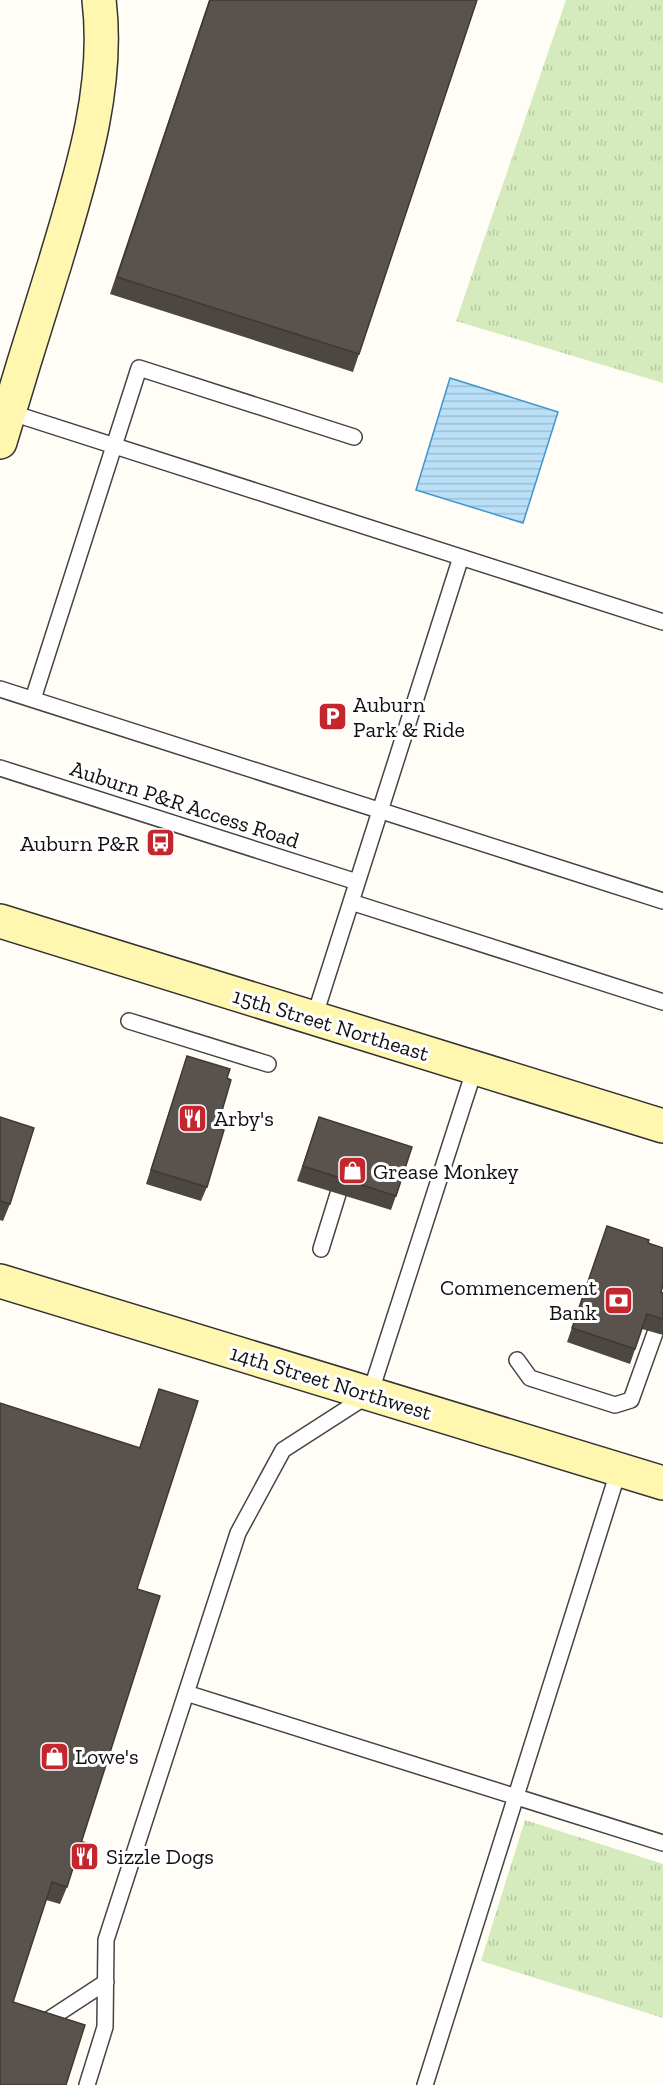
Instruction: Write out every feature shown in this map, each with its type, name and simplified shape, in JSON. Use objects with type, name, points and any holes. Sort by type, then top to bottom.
[{"type":"street","points":[[4,427],[66,225],[89,138],[96,102],[102,44],[99,0]]},
{"type":"street","name":"15th Street Northeast","points":[[0,921],[663,1126]]},
{"type":"street","name":"14th Street Northwest","points":[[0,1281],[663,1483]]},
{"type":"lane","points":[[33,699],[139,368],[354,437]]},
{"type":"lane","points":[[4,427],[114,446],[663,622]]},
{"type":"lane","points":[[314,1018],[461,557]]},
{"type":"lane","points":[[0,689],[663,901]]},
{"type":"lane","name":"Auburn P&R Access Road","points":[[0,768],[357,882]]},
{"type":"lane","points":[[351,902],[663,1002]]},
{"type":"lane","points":[[129,1021],[268,1064]]},
{"type":"lane","points":[[87,2085],[105,2027],[106,1940],[238,1533],[283,1450],[370,1394],[475,1068]]},
{"type":"lane","points":[[321,1249],[338,1194]]},
{"type":"lane","points":[[517,1360],[530,1378],[615,1405],[631,1400],[655,1333]]},
{"type":"lane","points":[[425,2085],[619,1469]]},
{"type":"lane","points":[[186,1693],[663,1843]]},
{"type":"lane","points":[[44,2032],[48,2020],[105,1982]]},
{"type":"green space","points":[[566,0],[663,0],[663,383],[456,321]]},
{"type":"green space","points":[[525,1820],[663,1864],[663,2018],[481,1961]]},
{"type":"water","points":[[450,378],[558,412],[523,523],[416,490]]},
{"type":"building","points":[[210,0],[477,0],[359,354],[117,277]]},
{"type":"building","name":"Arby's","points":[[187,1056],[230,1069],[227,1078],[231,1080],[217,1128],[224,1130],[207,1187],[151,1170]]},
{"type":"building","points":[[0,1117],[34,1128],[10,1204],[0,1201]]},
{"type":"building","name":"Grease Monkey","points":[[319,1117],[412,1147],[396,1196],[303,1166]]},
{"type":"building","points":[[607,1226],[649,1240],[648,1243],[663,1248],[661,1292],[663,1293],[663,1319],[647,1314],[635,1349],[572,1328]]},
{"type":"building","name":"Lowe's","points":[[159,1389],[198,1401],[137,1589],[160,1596],[67,1887],[52,1882],[13,2002],[85,2025],[66,2085],[0,2085],[0,1403],[140,1448]]},
{"type":"building","name":"Sizzle Dogs","points":[[83,1842],[95,1846],[89,1863],[79,1860]]},
{"type":"place","name":"Auburn Park & Ride","points":[[332,717]]},
{"type":"place","name":"Auburn P&R","points":[[160,843]]},
{"type":"place","name":"Arby's","points":[[193,1118]]},
{"type":"place","name":"Grease Monkey","points":[[352,1171]]},
{"type":"place","name":"Commencement Bank","points":[[618,1300]]},
{"type":"place","name":"Lowe's","points":[[54,1756]]},
{"type":"place","name":"Sizzle Dogs","points":[[85,1856]]}]
